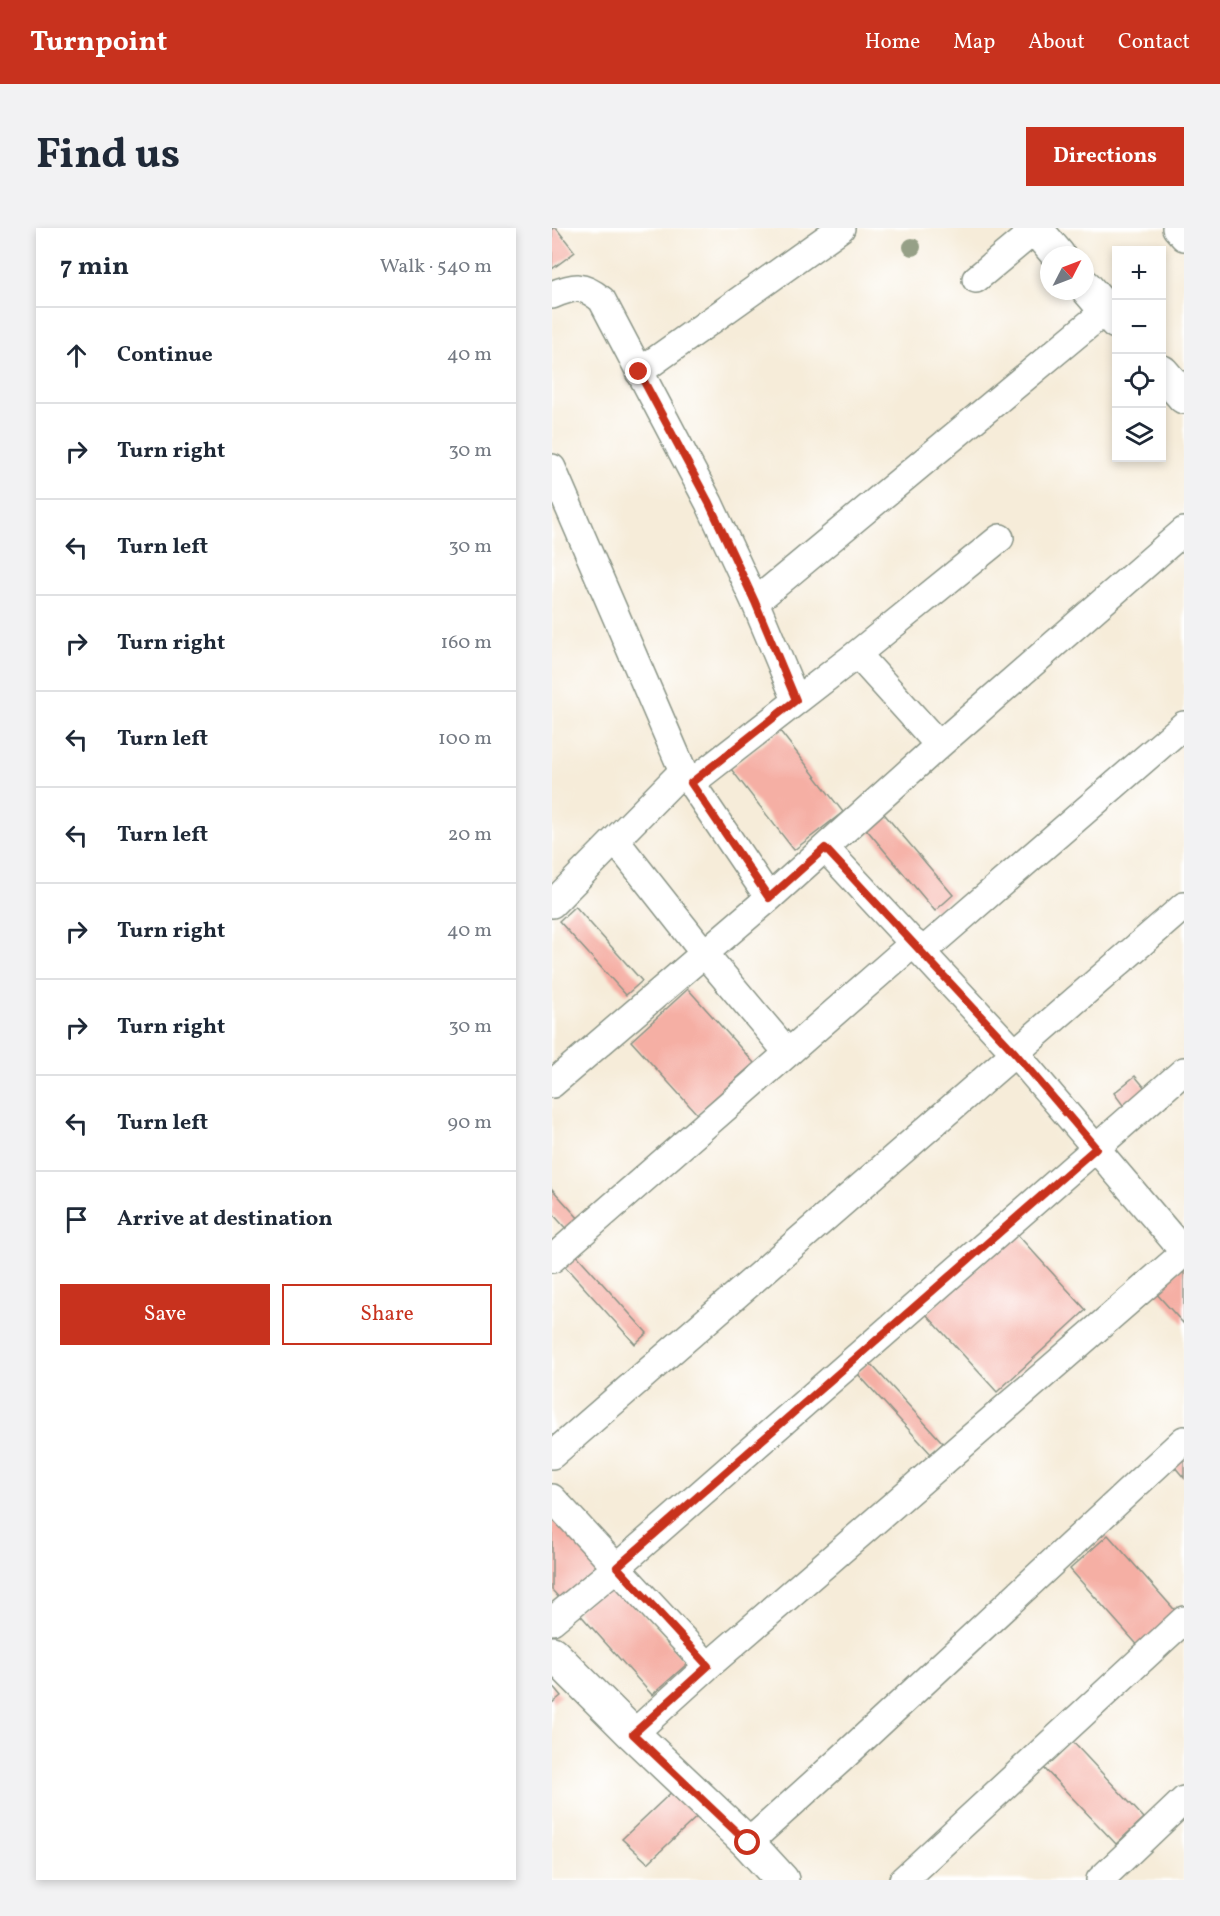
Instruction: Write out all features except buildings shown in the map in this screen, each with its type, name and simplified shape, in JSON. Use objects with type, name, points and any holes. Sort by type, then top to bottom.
[{"type":"street","points":[[639,372],[841,228]]},
{"type":"street","points":[[1176,228],[1184,237]]},
{"type":"street","points":[[976,279],[1036,229],[1050,246]]},
{"type":"street","points":[[552,295],[570,288],[588,289],[602,300],[709,503],[755,602],[796,700]]},
{"type":"street","points":[[755,602],[1102,306]]},
{"type":"street","points":[[1166,377],[1184,397]]},
{"type":"street","points":[[555,485],[687,777],[769,898]]},
{"type":"street","points":[[552,1084],[769,898],[939,745],[1184,531]]},
{"type":"street","points":[[552,904],[615,840],[687,777],[796,700],[1000,538]]},
{"type":"street","points":[[856,654],[939,745]]},
{"type":"street","points":[[552,1259],[788,1053],[1184,725]]},
{"type":"street","points":[[615,840],[704,953],[788,1053]]},
{"type":"street","points":[[633,1734],[708,1666],[1184,1252],[1015,1053],[825,848]]},
{"type":"street","points":[[552,1455],[1184,906]]},
{"type":"street","points":[[552,1621],[617,1567],[1184,1071]]},
{"type":"street","points":[[748,1843],[1184,1440]]},
{"type":"street","points":[[552,1498],[708,1666]]},
{"type":"street","points":[[903,1880],[1184,1620]]},
{"type":"street","points":[[552,1653],[748,1843],[782,1880]]},
{"type":"street","points":[[1100,1880],[1184,1800]]},
{"type":"route","points":[[639,372],[709,503],[755,602],[796,700],[691,783],[769,898],[825,848],[1015,1053],[1096,1148],[617,1567],[708,1666],[633,1734],[748,1843]]}]
